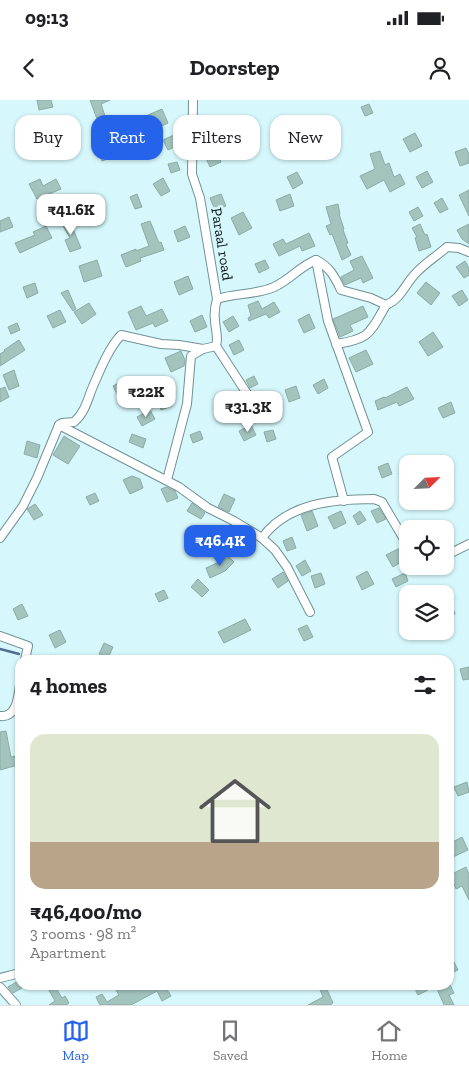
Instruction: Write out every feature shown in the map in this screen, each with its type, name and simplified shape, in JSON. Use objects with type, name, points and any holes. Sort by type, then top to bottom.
[{"type":"street","name":"Paraal road","points":[[193,100],[192,174],[200,198],[217,299],[274,287],[300,268],[316,260]]},
{"type":"street","points":[[344,501],[332,457],[368,432],[328,321],[316,260],[322,262],[330,270],[341,290],[386,304],[399,297],[416,273],[447,247],[459,248],[469,252]]},
{"type":"street","points":[[217,299],[215,308],[215,322],[218,335],[216,346],[259,412]]},
{"type":"street","points":[[336,344],[354,342],[369,334],[386,304]]},
{"type":"street","points":[[0,538],[23,506],[59,425],[74,422],[83,414],[94,383],[115,341],[121,335],[161,344],[203,349]]},
{"type":"street","points":[[167,480],[187,404],[191,356],[203,349],[216,346]]},
{"type":"street","points":[[59,425],[179,486],[208,508],[262,538],[275,550],[287,567],[310,612]]},
{"type":"street","points":[[262,538],[276,522],[299,510],[319,503],[374,499],[382,502],[399,531]]},
{"type":"street","points":[[454,552],[469,544]]},
{"type":"street","points":[[0,636],[28,646],[26,655]]},
{"type":"street","points":[[0,716],[4,717],[11,713],[15,707]]},
{"type":"street","points":[[0,978],[15,974]]},
{"type":"street","points":[[0,987],[16,1005]]},
{"type":"building","points":[[37,100],[51,100],[53,107],[39,110]]},
{"type":"building","points":[[90,100],[110,100],[101,104],[105,115],[96,115]]},
{"type":"building","points":[[369,104],[373,113],[365,116],[361,107]]},
{"type":"building","points":[[162,109],[168,123],[163,125],[163,115],[148,115]]},
{"type":"building","points":[[415,133],[422,146],[410,152],[403,139]]},
{"type":"building","points":[[173,135],[173,148],[168,150],[163,140]]},
{"type":"building","points":[[466,148],[469,154],[469,163],[460,166],[455,152]]},
{"type":"building","points":[[380,151],[385,165],[389,163],[394,177],[400,174],[405,184],[390,192],[384,180],[367,189],[360,176],[375,169],[370,154]]},
{"type":"building","points":[[207,160],[220,160],[221,162],[210,167]]},
{"type":"building","points":[[177,162],[180,170],[171,173],[168,164]]},
{"type":"building","points":[[427,171],[433,182],[422,188],[416,177]]},
{"type":"building","points":[[297,172],[303,183],[293,189],[287,177]]},
{"type":"building","points":[[163,178],[170,191],[161,196],[153,184]]},
{"type":"building","points":[[40,179],[43,186],[56,179],[61,189],[37,199],[29,184]]},
{"type":"building","points":[[469,190],[469,216],[459,195]]},
{"type":"building","points":[[137,194],[142,207],[135,209],[130,197]]},
{"type":"building","points":[[221,194],[226,206],[215,210],[210,198]]},
{"type":"building","points":[[290,194],[294,206],[280,211],[276,200]]},
{"type":"building","points":[[442,198],[448,209],[440,213],[434,203]]},
{"type":"building","points":[[338,204],[343,230],[348,243],[346,244],[351,255],[342,260],[332,234],[330,235],[326,226],[331,224],[326,207]]},
{"type":"building","points":[[418,207],[423,216],[414,221],[409,212]]},
{"type":"building","points":[[102,208],[104,217],[95,219],[93,210]]},
{"type":"building","points":[[243,212],[252,228],[239,235],[231,218]]},
{"type":"building","points":[[9,217],[13,227],[0,232],[0,221]]},
{"type":"building","points":[[71,218],[76,227],[73,229],[81,248],[70,252],[65,240],[70,238],[62,224]]},
{"type":"building","points":[[150,221],[164,250],[140,258],[141,261],[126,267],[121,255],[149,246],[141,224]]},
{"type":"building","points":[[420,224],[425,235],[427,234],[431,247],[419,251],[415,238],[417,237],[412,228]]},
{"type":"building","points":[[469,224],[469,244],[462,239],[457,230]]},
{"type":"building","points":[[46,226],[52,238],[20,253],[15,243],[35,235],[33,232]]},
{"type":"building","points":[[185,226],[190,237],[178,242],[174,231]]},
{"type":"building","points":[[309,233],[315,246],[302,251],[300,246],[279,256],[273,244],[283,239],[286,244]]},
{"type":"building","points":[[362,256],[373,278],[363,283],[361,278],[345,285],[341,277],[354,270],[350,261]]},
{"type":"building","points":[[97,260],[102,276],[84,282],[79,266]]},
{"type":"building","points":[[265,260],[269,268],[259,273],[255,264]]},
{"type":"building","points":[[465,261],[469,268],[469,275],[464,278],[456,267]]},
{"type":"building","points":[[188,276],[193,289],[179,295],[174,282]]},
{"type":"building","points":[[426,282],[440,293],[431,305],[417,293]]},
{"type":"building","points":[[35,283],[38,293],[27,298],[23,287]]},
{"type":"building","points":[[68,290],[76,309],[73,311],[61,293]]},
{"type":"building","points":[[462,290],[468,300],[459,306],[452,296]]},
{"type":"building","points":[[258,301],[262,309],[274,302],[280,312],[269,318],[266,314],[249,321],[248,318],[251,316],[248,305]]},
{"type":"building","points":[[89,303],[96,314],[82,324],[74,312]]},
{"type":"building","points":[[141,306],[146,316],[162,309],[168,321],[155,327],[153,323],[136,330],[128,312]]},
{"type":"building","points":[[363,306],[368,317],[350,325],[353,331],[340,337],[333,319]]},
{"type":"building","points":[[60,310],[66,322],[53,328],[47,316]]},
{"type":"building","points":[[309,314],[315,328],[304,333],[298,320]]},
{"type":"building","points":[[202,315],[207,327],[195,332],[190,321]]},
{"type":"building","points":[[233,316],[239,326],[229,332],[223,322]]},
{"type":"building","points":[[17,323],[20,330],[11,334],[8,327]]},
{"type":"building","points":[[433,332],[443,347],[428,356],[419,342]]},
{"type":"building","points":[[19,340],[25,350],[0,366],[0,354]]},
{"type":"building","points":[[239,340],[244,350],[234,355],[229,345]]},
{"type":"building","points":[[366,350],[373,364],[356,372],[349,358]]},
{"type":"building","points":[[181,351],[185,360],[184,366],[171,372],[165,358]]},
{"type":"building","points":[[14,370],[19,386],[9,390],[3,375]]},
{"type":"building","points":[[254,376],[258,384],[250,388],[246,380]]},
{"type":"building","points":[[129,378],[137,397],[122,404],[113,386]]},
{"type":"building","points":[[324,379],[328,388],[318,394],[313,385]]},
{"type":"building","points":[[296,386],[300,398],[289,402],[285,390]]},
{"type":"building","points":[[5,387],[9,397],[0,402],[0,389]]},
{"type":"building","points":[[407,387],[414,399],[399,406],[397,402],[378,410],[375,401]]},
{"type":"building","points":[[168,396],[172,406],[161,410],[158,400]]},
{"type":"building","points":[[451,402],[455,413],[443,418],[438,408]]},
{"type":"building","points":[[150,410],[155,419],[142,426],[137,417]]},
{"type":"building","points":[[251,425],[256,435],[244,441],[239,431]]},
{"type":"building","points":[[273,430],[276,439],[267,442],[264,432]]},
{"type":"building","points":[[200,431],[203,439],[193,443],[190,435]]},
{"type":"building","points":[[132,434],[146,439],[143,448],[129,442]]},
{"type":"building","points":[[64,436],[80,446],[68,464],[53,455]]},
{"type":"building","points":[[27,441],[40,445],[37,458],[24,454]]},
{"type":"building","points":[[388,463],[392,474],[382,478],[378,467]]},
{"type":"building","points":[[132,476],[140,479],[143,488],[130,494],[123,480]]},
{"type":"building","points":[[166,487],[175,491],[178,498],[167,502],[161,489]]},
{"type":"building","points":[[95,493],[99,501],[90,505],[86,497]]},
{"type":"building","points":[[224,494],[235,499],[229,512],[218,507]]},
{"type":"building","points":[[192,503],[205,513],[201,519],[187,511]]},
{"type":"building","points":[[35,504],[43,515],[34,520],[27,509]]},
{"type":"building","points":[[379,508],[386,519],[377,523],[371,511]]},
{"type":"building","points":[[312,511],[318,526],[307,531],[301,515]]},
{"type":"building","points":[[341,511],[346,523],[334,529],[328,517]]},
{"type":"building","points":[[360,511],[366,520],[358,525],[353,516]]},
{"type":"building","points":[[292,537],[296,548],[287,551],[283,541]]},
{"type":"building","points":[[399,548],[399,563],[393,567],[386,555]]},
{"type":"building","points":[[227,555],[234,562],[225,571],[210,578],[206,568],[219,562]]},
{"type":"building","points":[[305,560],[311,571],[302,576],[296,566]]},
{"type":"building","points":[[367,571],[374,584],[362,590],[356,577]]},
{"type":"building","points":[[283,572],[288,581],[278,588],[272,579]]},
{"type":"building","points":[[321,573],[325,584],[315,588],[311,576]]},
{"type":"building","points":[[406,575],[408,581],[396,587],[392,579]]},
{"type":"building","points":[[198,579],[209,590],[202,597],[191,587]]},
{"type":"building","points":[[164,590],[168,598],[159,602],[155,594]]},
{"type":"building","points":[[22,604],[28,616],[18,620],[13,609]]},
{"type":"building","points":[[245,619],[251,630],[224,643],[218,632]]},
{"type":"building","points":[[307,625],[313,637],[304,641],[298,629]]},
{"type":"building","points":[[60,630],[66,642],[55,648],[49,635]]},
{"type":"building","points":[[104,643],[113,647],[109,655],[99,654]]},
{"type":"building","points":[[469,667],[469,679],[463,680],[460,669]]},
{"type":"building","points":[[6,731],[11,757],[15,756],[15,766],[0,770],[0,732]]},
{"type":"building","points":[[467,782],[469,792],[458,796],[454,787]]},
{"type":"building","points":[[462,837],[468,850],[454,857],[454,841]]},
{"type":"building","points":[[466,867],[469,874],[469,900],[462,886],[456,889],[454,873]]},
{"type":"building","points":[[454,962],[458,970],[454,972]]},
{"type":"building","points":[[15,983],[15,990],[18,990],[13,993],[8,987]]},
{"type":"building","points":[[49,990],[57,990],[62,998],[65,996],[69,1003],[66,1005],[49,1005],[55,1001]]},
{"type":"building","points":[[116,990],[167,990],[171,996],[162,1001],[157,991],[131,1005],[100,1005],[96,997],[102,994],[107,1002],[119,995]]},
{"type":"building","points":[[320,990],[327,990],[333,1003],[330,1005],[308,1005],[323,997]]},
{"type":"building","points":[[416,990],[428,990],[418,995]]},
{"type":"building","points":[[437,990],[452,990],[454,993],[449,995],[454,1005],[444,1005]]},
{"type":"waterway","points":[[0,649],[19,654]]}]
